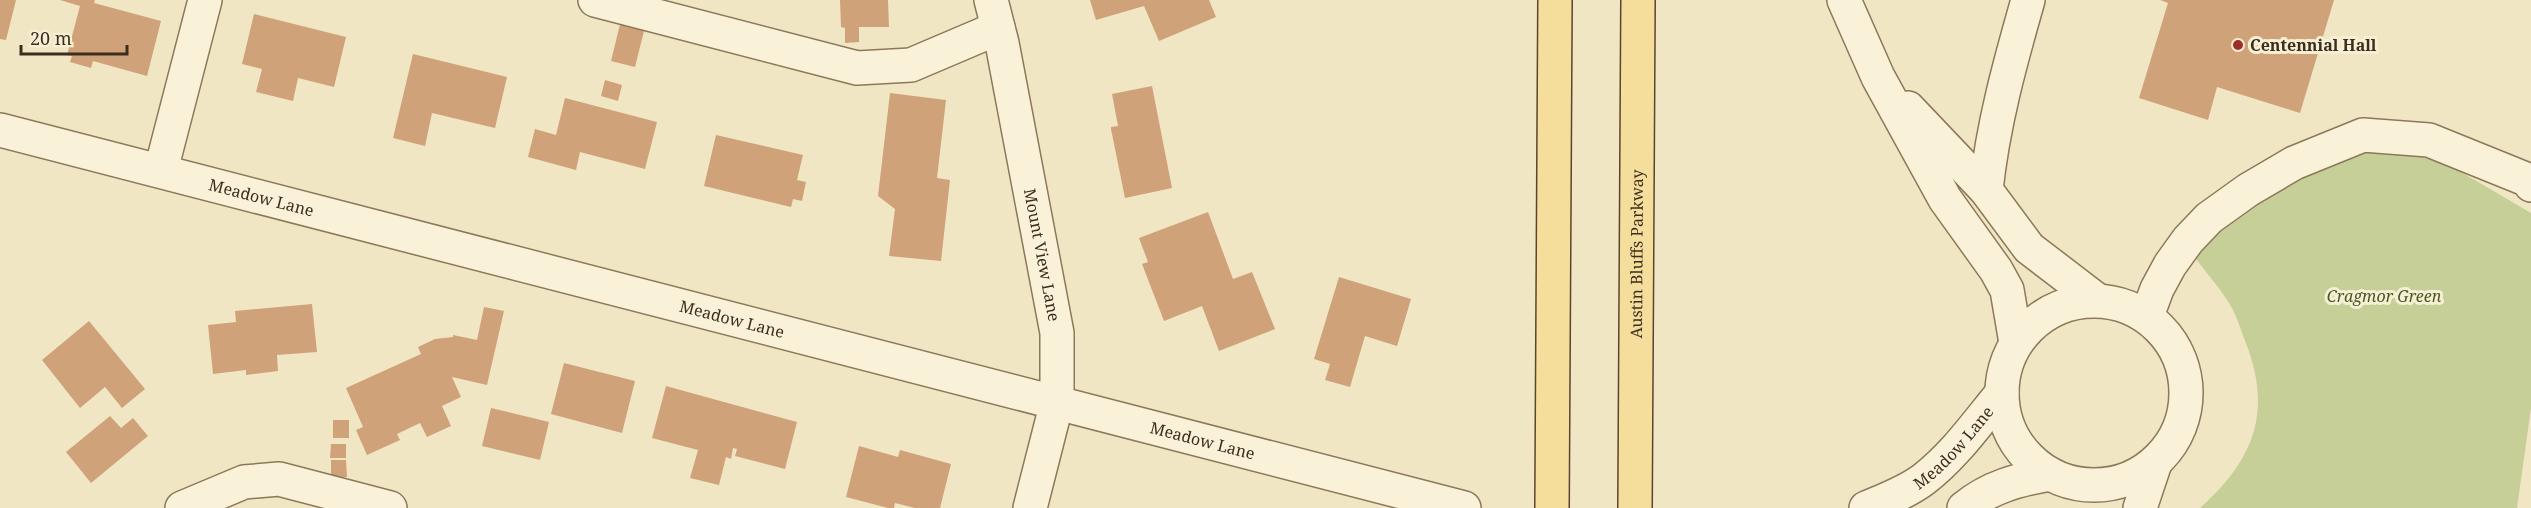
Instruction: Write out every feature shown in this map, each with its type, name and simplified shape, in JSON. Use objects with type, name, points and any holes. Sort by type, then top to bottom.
[{"type":"main road","points":[[1552,508],[1555,0]]},
{"type":"main road","name":"Austin Bluffs Parkway","points":[[1635,508],[1638,0]]},
{"type":"street","points":[[161,170],[205,0]]},
{"type":"street","points":[[595,0],[857,68],[911,66],[995,14]]},
{"type":"street","points":[[1844,0],[1878,77],[1945,199],[1996,270],[2007,290],[2016,343]]},
{"type":"street","points":[[1986,190],[1991,142],[2002,90],[2028,0]]},
{"type":"street","name":"Mount View Lane","points":[[995,14],[1057,333],[1057,402],[1030,508]]},
{"type":"street","points":[[1878,77],[1986,190],[2030,248],[2097,300]]},
{"type":"street","name":"Meadow Lane","points":[[0,130],[1464,508]]},
{"type":"street","points":[[2146,316],[2170,265],[2188,240],[2210,218],[2248,190],[2294,163],[2363,135],[2428,140],[2528,180],[2531,185]]},
{"type":"street","points":[[1964,508],[1995,488],[2012,481],[2071,488],[2118,482],[2138,475],[2155,463],[2171,444],[2182,423],[2186,399],[2185,375],[2177,352],[2164,332],[2146,316],[2123,304],[2097,300],[2066,305],[2037,320],[2016,343],[2006,367],[2002,393],[2006,417],[2015,439],[2030,459],[2071,488]]},
{"type":"street","name":"Meadow Lane","points":[[1866,508],[1922,480],[1962,443],[2002,393]]},
{"type":"street","points":[[2140,508],[2155,463]]},
{"type":"street","points":[[182,508],[244,482],[279,479],[390,508]]},
{"type":"green space","name":"Cragmor Green","points":[[2370,147],[2427,152],[2531,213],[2531,408],[2517,508],[2200,508],[2235,470],[2254,431],[2258,410],[2253,364],[2234,311],[2194,256],[2233,217],[2305,168]]},
{"type":"building","points":[[0,0],[16,0],[6,40],[0,39]]},
{"type":"building","points":[[60,0],[95,0],[94,3],[161,21],[147,76],[93,61],[91,68],[70,62],[72,56],[67,55],[80,6]]},
{"type":"building","points":[[840,0],[888,0],[889,27],[859,27],[859,42],[845,43],[845,28],[841,27]]},
{"type":"building","points":[[1090,0],[1209,0],[1216,17],[1159,41],[1144,6],[1096,20]]},
{"type":"building","name":"Centennial Hall","points":[[2160,0],[2334,0],[2300,113],[2217,87],[2208,120],[2139,98],[2168,3]]},
{"type":"building","points":[[254,14],[346,37],[334,87],[298,78],[293,101],[256,92],[262,69],[242,64]]},
{"type":"building","points":[[621,20],[645,27],[635,67],[611,61]]},
{"type":"building","points":[[413,54],[507,77],[495,128],[432,113],[425,146],[393,138]]},
{"type":"building","points":[[605,80],[622,85],[618,101],[601,96]]},
{"type":"building","points":[[1152,86],[1172,188],[1125,198],[1111,129],[1111,127],[1118,126],[1112,94]]},
{"type":"building","points":[[890,93],[946,100],[937,178],[950,180],[941,261],[889,256],[895,209],[878,196]]},
{"type":"building","points":[[565,98],[657,122],[645,169],[580,152],[576,170],[528,157],[535,129],[556,135]]},
{"type":"building","points":[[716,135],[803,155],[797,180],[806,182],[802,201],[793,199],[791,207],[704,186]]},
{"type":"building","points":[[1208,212],[1233,279],[1252,272],[1275,329],[1219,351],[1202,306],[1164,321],[1142,264],[1148,262],[1139,238]]},
{"type":"building","points":[[1339,277],[1411,299],[1397,346],[1365,336],[1350,387],[1325,380],[1330,364],[1314,359]]},
{"type":"building","points":[[312,304],[317,352],[277,355],[278,371],[246,375],[246,370],[213,374],[208,325],[236,322],[235,311]]},
{"type":"building","points":[[484,307],[504,311],[487,385],[452,377],[461,397],[442,406],[451,426],[427,437],[420,423],[397,434],[400,440],[367,455],[356,430],[363,427],[346,388],[421,354],[418,347],[435,339],[453,337],[453,335],[477,340]]},
{"type":"building","points":[[89,321],[145,389],[122,408],[105,387],[80,408],[42,360]]},
{"type":"building","points":[[564,363],[635,381],[622,433],[551,414]]},
{"type":"building","points":[[666,386],[797,422],[785,469],[735,456],[737,449],[733,448],[731,459],[726,457],[719,485],[690,478],[698,450],[652,438]]},
{"type":"building","points":[[491,408],[549,422],[540,460],[482,446]]},
{"type":"building","points":[[110,416],[121,428],[133,418],[148,436],[91,483],[66,452]]},
{"type":"building","points":[[333,420],[349,420],[349,438],[333,438]]},
{"type":"building","points":[[331,444],[346,444],[346,458],[330,458]]},
{"type":"building","points":[[859,446],[898,457],[900,450],[951,464],[940,508],[915,508],[895,503],[894,508],[888,508],[846,497]]},
{"type":"building","points":[[331,460],[346,460],[347,477],[331,477]]},
{"type":"place","name":"Centennial Hall","points":[[2238,45]]}]
